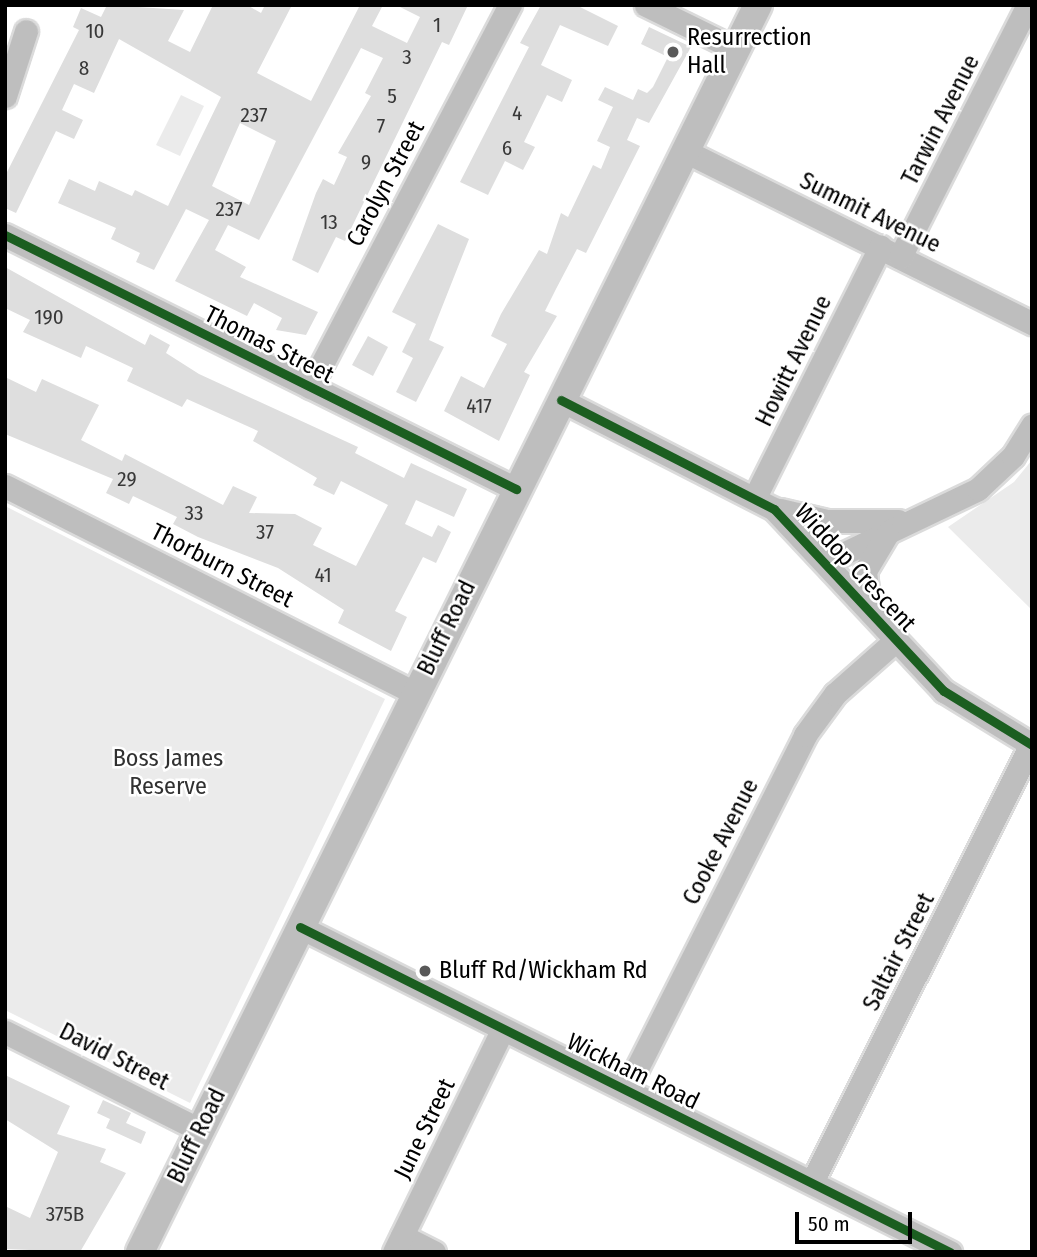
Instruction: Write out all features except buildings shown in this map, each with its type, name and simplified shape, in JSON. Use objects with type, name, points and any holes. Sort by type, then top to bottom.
[{"type":"main road","name":"Bluff Road","points":[[140,1252],[758,5]]},
{"type":"street","name":"Carolyn Street","points":[[310,387],[510,5]]},
{"type":"street","points":[[646,5],[736,49]]},
{"type":"street","name":"Tarwin Avenue","points":[[890,252],[1028,5]]},
{"type":"street","points":[[5,96],[26,31]]},
{"type":"street","name":"Summit Avenue","points":[[685,151],[1032,323]]},
{"type":"street","name":"Thomas Street","points":[[5,234],[516,489]]},
{"type":"street","name":"Howitt Avenue","points":[[765,503],[890,252]]},
{"type":"street","name":"Widdop Crescent","points":[[561,400],[765,503],[824,556],[944,691],[1031,744]]},
{"type":"street","points":[[824,556],[885,529],[924,517],[987,481],[1032,425]]},
{"type":"street","name":"Thorburn Street","points":[[5,486],[415,693]]},
{"type":"street","points":[[765,503],[885,529]]},
{"type":"street","points":[[869,609],[865,570],[885,529]]},
{"type":"street","name":"Cooke Avenue","points":[[626,1090],[805,735],[835,694],[896,640]]},
{"type":"street","name":"Saltair Street","points":[[812,1182],[1031,744]]},
{"type":"street","name":"Wickham Road","points":[[300,927],[950,1252]]},
{"type":"street","name":"June Street","points":[[398,1244],[503,1029]]},
{"type":"street","name":"David Street","points":[[5,1032],[200,1130]]},
{"type":"street","points":[[398,1244],[434,1252]]},
{"type":"green space","points":[[181,95],[204,106],[180,156],[156,145]]},
{"type":"green space","points":[[1032,460],[1032,610],[948,527],[1014,482]]},
{"type":"green space","name":"Boss James Reserve","points":[[5,506],[385,699],[190,1103],[5,1010]]},
{"type":"cycle path","points":[[5,235],[516,489]]},
{"type":"cycle path","points":[[561,400],[774,509],[944,691],[1032,745]]},
{"type":"cycle path","points":[[300,927],[950,1252]]},
{"type":"place","name":"Resurrection Hall","points":[[673,52]]},
{"type":"place","name":"Bluff Rd/Wickham Rd","points":[[425,971]]}]
